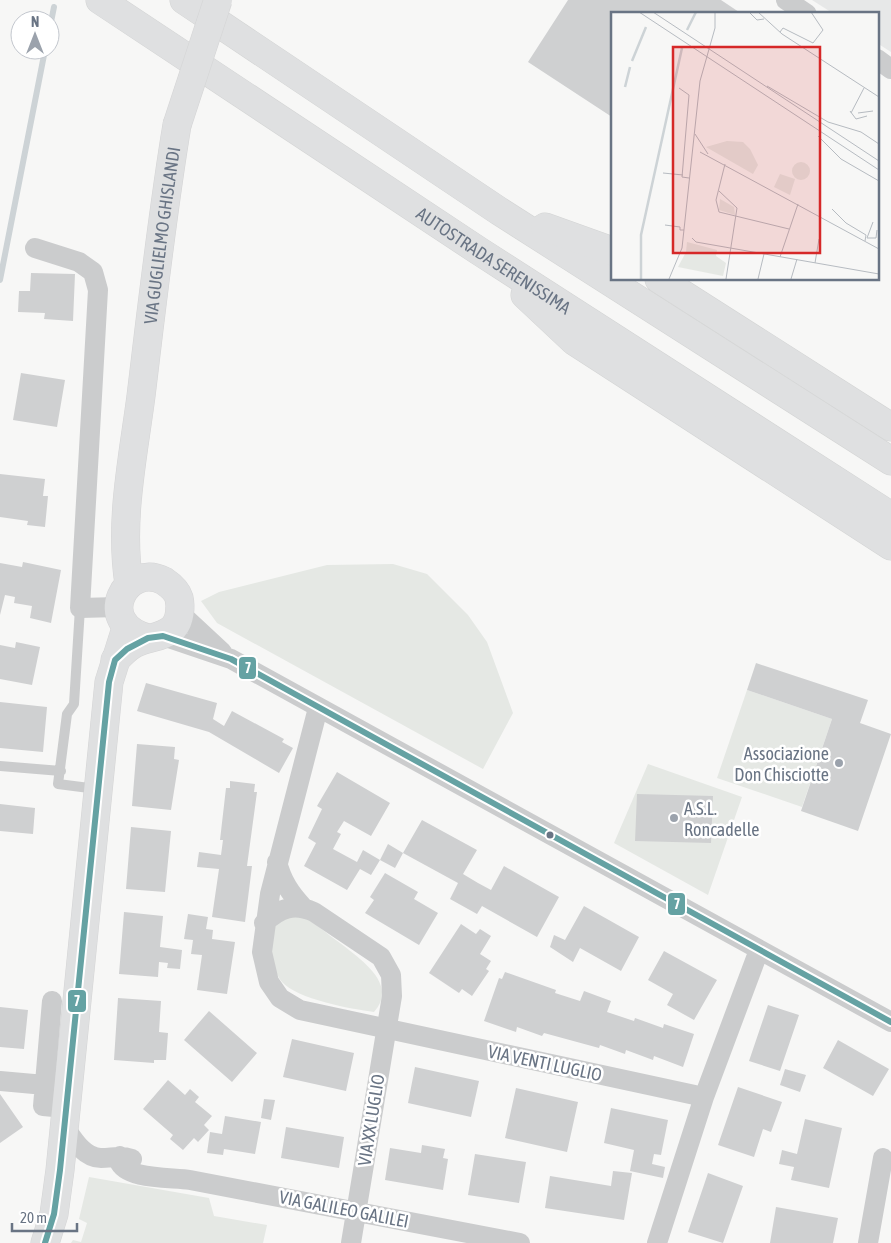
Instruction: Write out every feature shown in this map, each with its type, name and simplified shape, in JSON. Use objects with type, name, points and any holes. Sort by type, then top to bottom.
[{"type":"main road","name":"AUTOSTRADA SERENISSIMA","points":[[100,0],[479,251],[891,516]]},
{"type":"main road","points":[[184,0],[499,211],[891,461]]},
{"type":"main road","name":"VIA GUGLIELMO GHISLANDI","points":[[137,619],[125,539],[126,508],[164,206],[177,125],[218,0]]},
{"type":"main road","points":[[499,211],[611,251]]},
{"type":"main road","points":[[479,251],[574,341],[891,546]]},
{"type":"main road","points":[[661,280],[891,428]]},
{"type":"main road","name":"VIA GUGLIELMO GHISLANDI","points":[[131,477],[139,538],[146,560],[156,577],[170,585],[179,597],[180,613]]},
{"type":"main road","points":[[45,1243],[54,1214],[109,682],[116,660],[127,648],[137,619],[141,578],[156,577]]},
{"type":"main road","points":[[137,619],[174,627],[180,613]]},
{"type":"street","points":[[786,0],[804,12]]},
{"type":"street","points":[[878,60],[891,68]]},
{"type":"street","points":[[36,248],[79,262],[93,272],[98,290],[80,608],[137,619],[231,659],[891,1022]]},
{"type":"street","points":[[180,613],[231,659]]},
{"type":"street","points":[[318,708],[277,862],[264,923],[262,952],[269,982],[280,998],[300,1010],[386,1029]]},
{"type":"street","name":"VIA XX LUGLIO","points":[[277,862],[288,891],[303,907],[314,912],[381,957],[391,975],[392,996],[352,1243]]},
{"type":"street","points":[[264,923],[275,913],[288,907],[303,907]]},
{"type":"street","points":[[657,1243],[704,1097],[759,950]]},
{"type":"street","points":[[52,1001],[43,1106],[65,1117]]},
{"type":"street","name":"VIA VENTI LUGLIO","points":[[386,1029],[704,1097]]},
{"type":"street","points":[[0,1081],[45,1085]]},
{"type":"street","name":"VIA GALILEO GALILEI","points":[[65,1117],[73,1140],[90,1156],[101,1158],[120,1156],[120,1165],[129,1172],[155,1177],[168,1176],[357,1210],[520,1243]]},
{"type":"street","points":[[868,1243],[883,1158]]},
{"type":"lane","points":[[80,608],[74,704],[66,714],[61,771],[58,784],[99,789]]},
{"type":"lane","points":[[0,766],[61,771]]},
{"type":"shaded area","points":[[812,0],[891,0],[891,52],[878,44],[878,12],[831,12]]},
{"type":"shaded area","points":[[393,564],[427,574],[468,615],[487,642],[513,713],[483,769],[217,623],[201,601],[219,592],[327,565]]},
{"type":"shaded area","points":[[747,690],[832,719],[802,807],[717,778]]},
{"type":"shaded area","points":[[648,764],[742,797],[708,895],[614,843]]},
{"type":"shaded area","points":[[299,914],[348,949],[374,973],[380,982],[382,992],[381,1002],[374,1012],[339,1006],[312,998],[289,988],[282,982],[273,963],[271,947],[273,932],[280,920]]},
{"type":"shaded area","points":[[89,1177],[209,1198],[214,1216],[267,1225],[263,1243],[71,1243],[73,1240],[81,1242],[87,1223],[79,1219]]},
{"type":"building","points":[[568,0],[721,0],[739,12],[611,12],[611,116],[528,62]]},
{"type":"building","points":[[31,273],[75,274],[73,321],[44,319],[45,313],[18,312],[19,291],[30,291]]},
{"type":"building","points":[[21,373],[65,380],[57,427],[13,420]]},
{"type":"building","points":[[0,474],[45,479],[43,496],[48,496],[45,527],[27,525],[28,521],[0,517]]},
{"type":"building","points":[[23,562],[61,570],[51,623],[30,618],[32,606],[14,603],[15,597],[5,595],[0,615],[0,563],[22,567]]},
{"type":"building","points":[[16,642],[40,647],[32,685],[0,679],[0,645],[15,648]]},
{"type":"building","points":[[756,663],[868,700],[860,723],[891,734],[858,831],[801,811],[832,719],[747,690]]},
{"type":"building","points":[[146,683],[217,703],[213,719],[224,726],[232,711],[284,739],[282,742],[293,748],[279,773],[209,732],[137,711]]},
{"type":"building","points":[[0,702],[47,707],[43,752],[0,748]]},
{"type":"building","points":[[137,744],[175,747],[174,759],[179,760],[171,810],[132,806]]},
{"type":"building","points":[[337,772],[390,803],[371,836],[344,821],[337,832],[341,834],[333,849],[357,862],[363,850],[380,860],[371,875],[360,869],[347,890],[304,866],[316,843],[308,838],[322,809],[317,806]]},
{"type":"building","points":[[230,781],[255,784],[254,792],[257,792],[247,866],[252,866],[245,922],[212,917],[219,869],[197,867],[199,852],[221,855],[223,840],[220,840],[226,788],[230,788]]},
{"type":"building","name":"A.S.L. Roncadelle","points":[[637,794],[713,796],[711,843],[635,841]]},
{"type":"building","points":[[0,804],[35,808],[33,834],[0,831]]},
{"type":"building","points":[[422,820],[477,850],[463,874],[478,883],[491,890],[504,866],[559,897],[537,937],[482,906],[477,914],[450,899],[458,883],[403,853]]},
{"type":"building","points":[[131,827],[171,831],[165,892],[126,889]]},
{"type":"building","points":[[388,844],[403,853],[395,868],[380,860]]},
{"type":"building","points":[[385,873],[418,892],[414,899],[438,913],[419,945],[365,913],[374,900],[370,897]]},
{"type":"building","points":[[584,906],[639,937],[621,971],[580,948],[573,962],[550,947],[554,935],[565,940]]},
{"type":"building","points":[[124,912],[163,916],[160,947],[182,950],[180,969],[167,968],[168,963],[159,962],[158,977],[119,974]]},
{"type":"building","points":[[188,914],[208,917],[206,929],[213,930],[212,939],[235,942],[227,994],[197,990],[202,955],[191,954],[193,940],[184,939]]},
{"type":"building","points":[[461,924],[476,934],[480,929],[491,936],[480,954],[491,961],[486,969],[489,971],[472,996],[462,989],[459,993],[429,973]]},
{"type":"building","points":[[664,951],[717,980],[694,1020],[667,1005],[673,994],[648,980]]},
{"type":"building","points":[[505,972],[556,990],[555,993],[580,1001],[584,991],[611,1001],[607,1012],[634,1021],[635,1018],[663,1028],[664,1024],[694,1034],[683,1067],[654,1056],[653,1060],[626,1050],[625,1054],[600,1045],[599,1048],[544,1033],[542,1036],[517,1027],[516,1032],[484,1021],[499,978],[502,979]]},
{"type":"building","points":[[118,998],[161,1001],[159,1032],[168,1033],[166,1060],[154,1060],[154,1063],[114,1060]]},
{"type":"building","points":[[768,1005],[799,1015],[780,1071],[749,1061]]},
{"type":"building","points":[[0,1007],[28,1010],[24,1049],[0,1047]]},
{"type":"building","points":[[209,1011],[257,1053],[232,1082],[184,1040]]},
{"type":"building","points":[[292,1039],[354,1053],[346,1091],[283,1077]]},
{"type":"building","points":[[838,1040],[889,1069],[873,1096],[823,1068]]},
{"type":"building","points":[[415,1067],[479,1081],[471,1117],[408,1103]]},
{"type":"building","points":[[785,1069],[806,1075],[800,1092],[780,1085]]},
{"type":"building","points":[[168,1080],[185,1095],[190,1089],[199,1097],[195,1102],[212,1116],[204,1125],[209,1130],[198,1142],[194,1138],[183,1150],[170,1139],[173,1135],[143,1109]]},
{"type":"building","points":[[738,1087],[782,1102],[771,1132],[763,1129],[754,1157],[718,1145]]},
{"type":"building","points":[[516,1088],[578,1102],[567,1152],[505,1138]]},
{"type":"building","points":[[0,1094],[23,1127],[0,1143]]},
{"type":"building","points":[[264,1099],[275,1100],[271,1120],[261,1118]]},
{"type":"building","points":[[611,1108],[668,1120],[661,1155],[654,1154],[652,1164],[665,1167],[663,1178],[630,1171],[634,1150],[604,1143]]},
{"type":"building","points":[[225,1116],[261,1122],[255,1154],[224,1149],[223,1155],[207,1153],[210,1132],[222,1134]]},
{"type":"building","points":[[805,1119],[842,1128],[829,1188],[791,1180],[794,1167],[779,1164],[782,1150],[797,1154]]},
{"type":"building","points":[[286,1127],[344,1137],[339,1168],[281,1158]]},
{"type":"building","points":[[422,1145],[445,1149],[443,1158],[448,1159],[443,1190],[385,1180],[390,1148],[421,1153]]},
{"type":"building","points":[[475,1154],[526,1162],[519,1203],[468,1195]]},
{"type":"building","points":[[613,1171],[632,1173],[624,1220],[545,1208],[550,1176],[611,1186]]},
{"type":"building","points":[[708,1173],[743,1186],[723,1243],[688,1232]]},
{"type":"building","points":[[776,1207],[838,1218],[833,1243],[770,1243]]},
{"type":"waterway","points":[[0,280],[43,60]]},
{"type":"transit line","name":"7","points":[[45,1243],[54,1214],[60,1170],[109,682],[115,660],[127,649],[148,638],[163,636],[231,659],[891,1022]]},
{"type":"place","name":"Associazione Don Chisciotte","points":[[839,763]]},
{"type":"place","name":"A.S.L. Roncadelle","points":[[674,818]]}]
